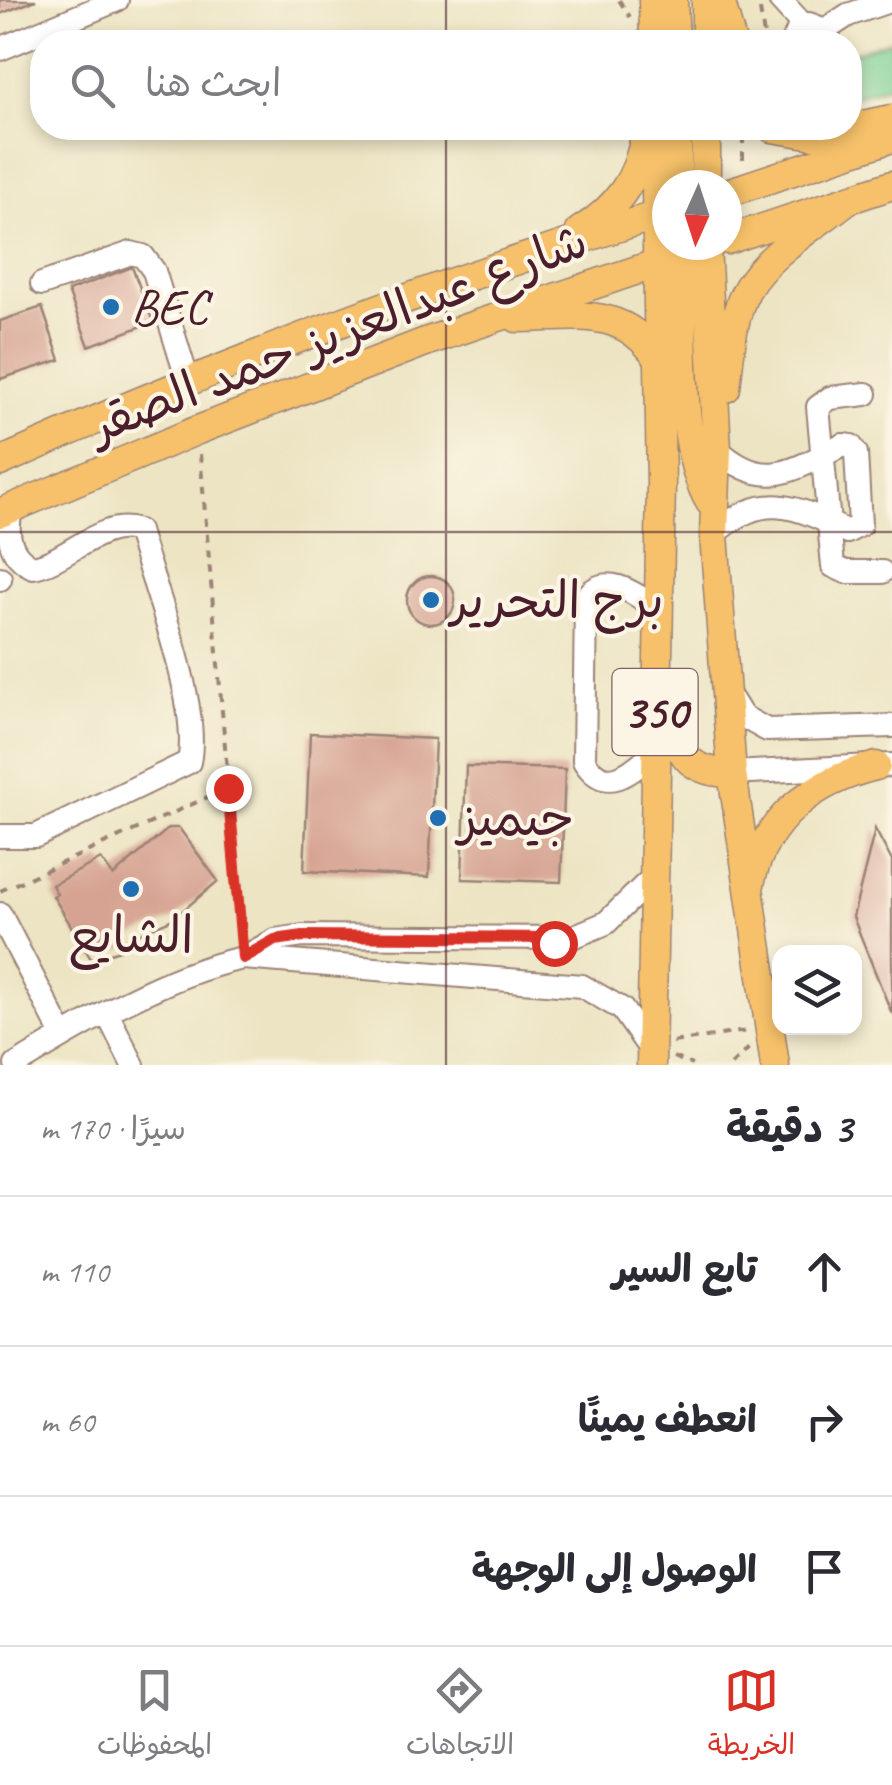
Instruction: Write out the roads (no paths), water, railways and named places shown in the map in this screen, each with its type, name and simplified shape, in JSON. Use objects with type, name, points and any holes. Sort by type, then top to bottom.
[{"type":"main road","points":[[653,0],[657,30]]},
{"type":"main road","points":[[663,30],[673,0]]},
{"type":"main road","points":[[706,0],[706,30]]},
{"type":"main road","points":[[720,0],[729,30]]},
{"type":"main road","points":[[862,126],[892,119]]},
{"type":"main road","points":[[742,188],[892,138]]},
{"type":"main road","points":[[549,250],[596,221],[620,198],[636,171],[642,140]]},
{"type":"main road","name":"350","points":[[656,140],[659,170]]},
{"type":"main road","points":[[677,140],[678,170]]},
{"type":"main road","points":[[706,140],[706,170]]},
{"type":"main road","points":[[742,235],[892,186]]},
{"type":"main road","points":[[717,449],[745,294],[765,268],[846,201]]},
{"type":"main road","name":"شارع عبدالعزيز حمد الصقر","points":[[0,462],[187,378],[414,294],[652,218]]},
{"type":"main road","name":"شارع عبدالعزيز حمد الصقر","points":[[6,510],[198,430],[493,318],[660,260]]},
{"type":"main road","name":"350","points":[[649,1055],[661,482],[658,358],[689,260]]},
{"type":"main road","points":[[692,260],[690,436],[714,522]]},
{"type":"main road","name":"350","points":[[693,260],[717,449],[714,522],[732,773],[774,1065]]},
{"type":"main road","points":[[493,318],[618,320],[636,330],[658,358]]},
{"type":"main road","points":[[661,482],[666,649],[679,747],[696,767],[732,773]]},
{"type":"main road","points":[[748,895],[763,846],[794,806],[836,778],[884,765]]},
{"type":"street","points":[[44,30],[116,0]]},
{"type":"street","points":[[780,0],[807,30]]},
{"type":"street","points":[[821,30],[848,15],[892,0]]},
{"type":"street","points":[[0,48],[30,36]]},
{"type":"street","points":[[42,284],[130,253],[142,256],[154,270],[187,378]]},
{"type":"street","points":[[866,394],[830,398],[818,407],[826,520],[833,566],[846,572],[882,572]]},
{"type":"street","points":[[714,522],[768,507],[803,510],[847,532],[858,528],[856,452],[843,445],[786,474],[766,475],[747,470],[717,449]]},
{"type":"street","points":[[0,836],[36,836],[189,762],[193,745],[188,707],[138,531],[126,526],[102,533],[33,568],[20,561],[10,542],[6,510]]},
{"type":"street","points":[[654,752],[621,779],[606,780],[591,773],[584,762],[586,598],[592,589],[607,585],[626,588],[658,609]]},
{"type":"street","points":[[726,692],[742,716],[767,730],[892,726]]},
{"type":"street","points":[[732,773],[884,765]]},
{"type":"street","points":[[243,958],[275,940],[303,936],[548,938],[589,934],[620,912],[651,879]]},
{"type":"street","points":[[0,914],[63,1036]]},
{"type":"street","points":[[542,981],[559,964],[558,949],[548,938]]},
{"type":"street","points":[[16,1065],[63,1036],[210,965],[243,958],[582,986],[603,996],[630,1018],[649,1055]]},
{"type":"street","points":[[108,1015],[134,1065]]},
{"type":"place","name":"BEC","points":[[111,307]]},
{"type":"place","name":"برج التحرير","points":[[431,600]]},
{"type":"place","name":"جيميز","points":[[438,818]]},
{"type":"place","name":"الشايع","points":[[131,889]]}]
